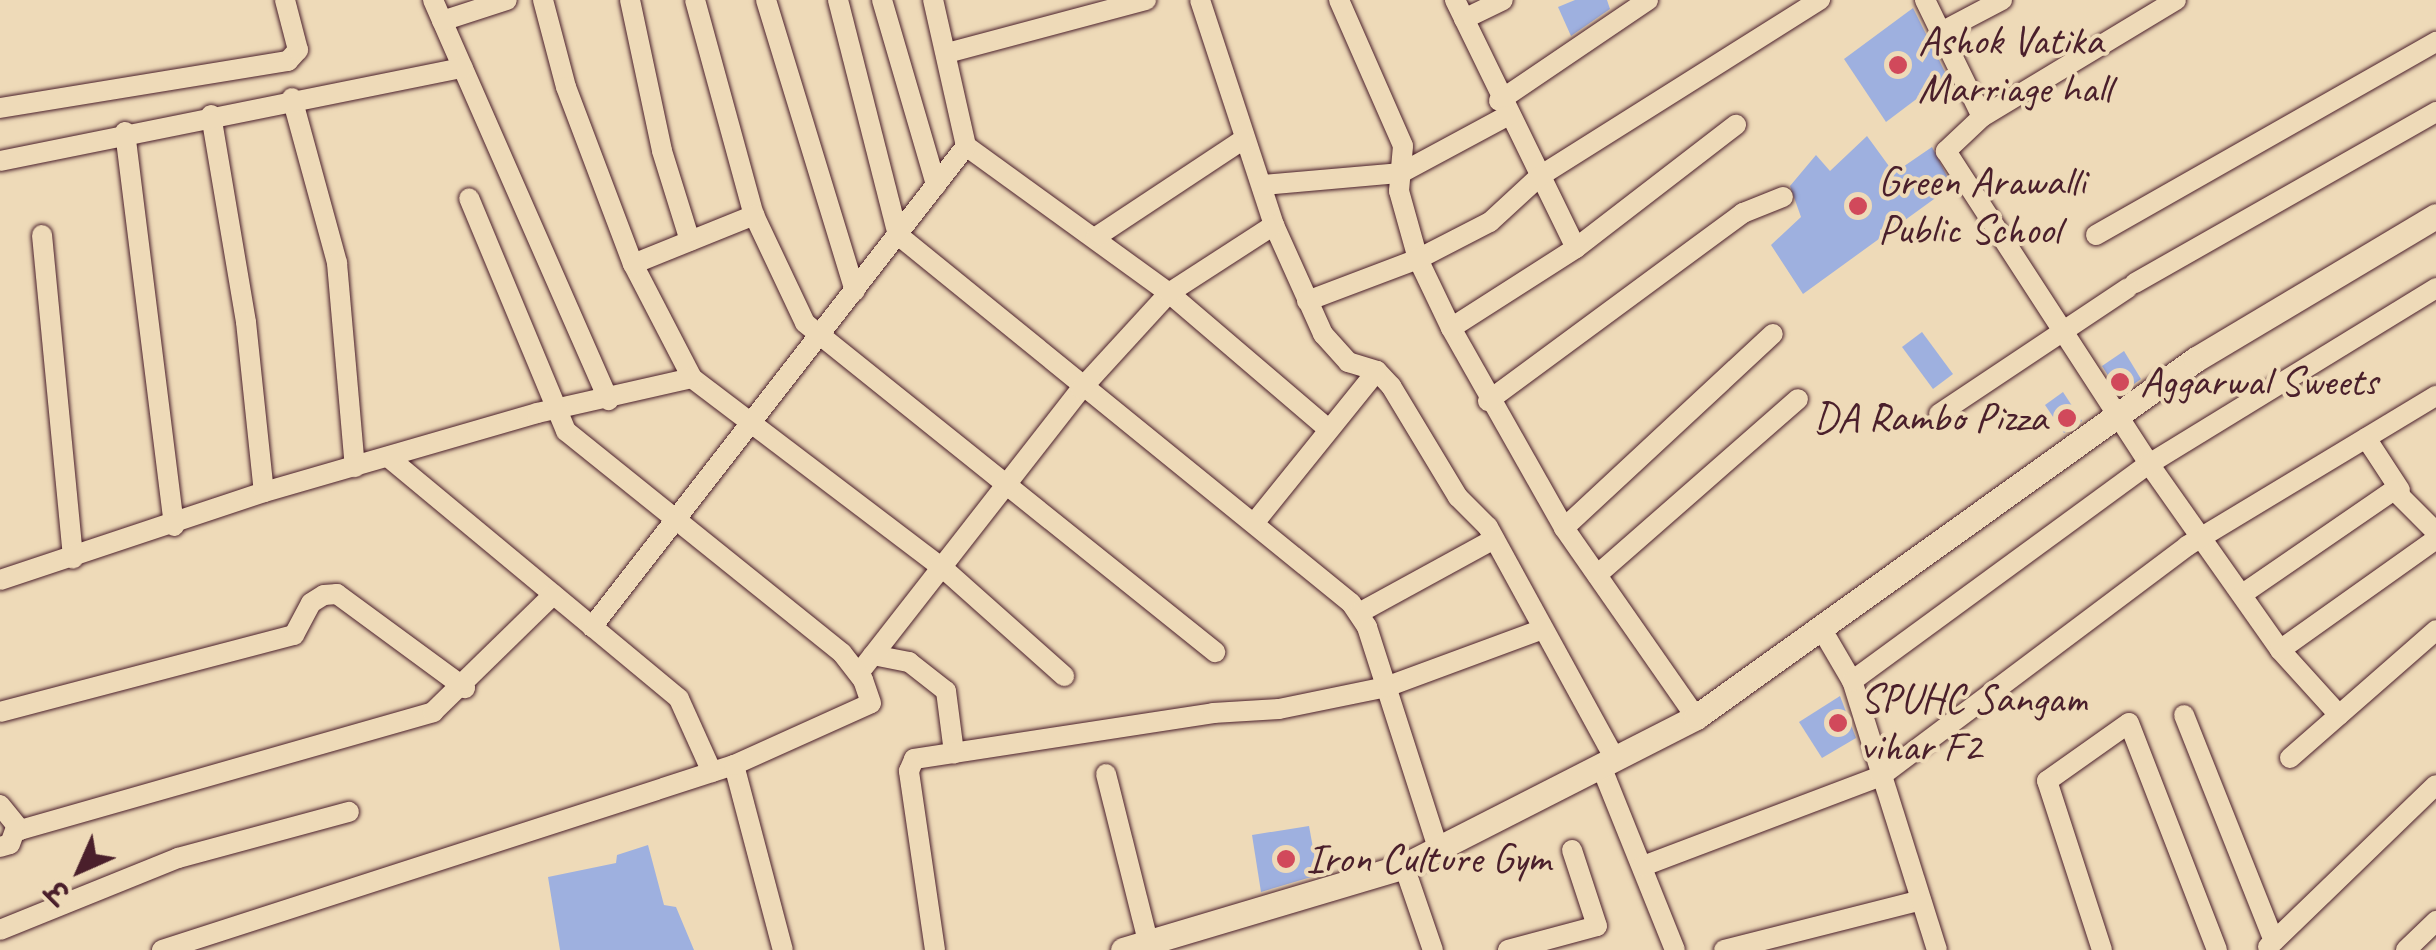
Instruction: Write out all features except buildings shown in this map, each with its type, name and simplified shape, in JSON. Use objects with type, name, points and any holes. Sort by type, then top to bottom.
[{"type":"street","points":[[0,108],[288,61],[298,50],[286,0]]},
{"type":"street","points":[[433,0],[609,400]]},
{"type":"street","points":[[544,0],[566,87],[634,264],[692,378],[750,428],[944,569],[1064,676]]},
{"type":"street","points":[[630,0],[662,151],[690,241]]},
{"type":"street","points":[[695,0],[754,215],[793,305],[818,337],[1215,652]]},
{"type":"street","points":[[766,0],[855,292]]},
{"type":"street","points":[[838,0],[898,235],[1081,389],[1255,522],[1359,612],[1438,848]]},
{"type":"street","points":[[882,0],[936,186]]},
{"type":"street","points":[[933,0],[966,146],[1169,293],[1326,428]]},
{"type":"street","points":[[947,52],[1146,0]]},
{"type":"street","points":[[1200,0],[1274,225],[1306,301],[1333,348],[1353,365],[1377,371],[1458,497],[1494,539],[1608,762],[1675,950]]},
{"type":"street","points":[[1338,0],[1403,146],[1399,191],[1418,258],[1451,328],[1488,401],[1564,528],[1696,717]]},
{"type":"street","points":[[1503,0],[1460,10],[1503,109],[1576,248]]},
{"type":"street","points":[[1263,185],[1401,173],[1503,109],[1648,0]]},
{"type":"street","points":[[1306,301],[1418,258],[1490,222],[1540,176],[1820,0]]},
{"type":"street","points":[[1925,0],[1982,117]]},
{"type":"street","points":[[1941,32],[2002,0]]},
{"type":"street","points":[[2176,0],[1982,117],[1948,145],[1946,154],[2121,414],[2148,464],[2244,593],[2280,650],[2339,715]]},
{"type":"street","points":[[442,21],[495,2]]},
{"type":"street","points":[[2096,234],[2436,42]]},
{"type":"street","points":[[0,161],[211,114],[463,68]]},
{"type":"street","points":[[292,98],[338,263],[355,467]]},
{"type":"street","points":[[1940,414],[2131,286],[2436,112]]},
{"type":"street","points":[[211,114],[246,322],[264,492]]},
{"type":"street","points":[[1451,328],[1576,248],[1736,125]]},
{"type":"street","points":[[125,132],[174,526]]},
{"type":"street","points":[[1096,237],[1244,138]]},
{"type":"street","points":[[592,627],[966,146]]},
{"type":"street","points":[[1488,401],[1743,213],[1783,196]]},
{"type":"street","points":[[162,950],[734,765],[864,712],[871,704],[859,673],[572,438],[554,410],[469,198]]},
{"type":"street","points":[[634,264],[754,215]]},
{"type":"street","points":[[1124,950],[1404,866],[1696,717],[2196,359],[2436,216]]},
{"type":"street","points":[[859,673],[1081,389],[1169,293],[1274,225]]},
{"type":"street","points":[[42,235],[74,559]]},
{"type":"street","points":[[1852,681],[2148,464],[2436,288]]},
{"type":"street","points":[[1564,528],[1773,334]]},
{"type":"street","points":[[1255,522],[1326,428],[1377,371]]},
{"type":"street","points":[[0,580],[174,526],[264,492],[554,410],[692,378]]},
{"type":"street","points":[[1644,866],[1881,776],[2202,536],[2436,396]]},
{"type":"street","points":[[1597,575],[1798,399]]},
{"type":"street","points":[[2280,650],[2436,535],[2366,438]]},
{"type":"street","points":[[388,458],[686,708],[712,772]]},
{"type":"street","points":[[2244,593],[2400,490]]},
{"type":"street","points":[[1359,612],[1494,539]]},
{"type":"street","points":[[0,712],[294,635],[311,603],[324,594],[337,594],[465,688]]},
{"type":"street","points":[[15,830],[433,712],[465,688],[553,595]]},
{"type":"street","points":[[1821,628],[1852,681],[1937,950]]},
{"type":"street","points":[[935,950],[910,765],[954,753],[1279,709],[1386,686],[1543,630]]},
{"type":"street","points":[[2290,758],[2436,630]]},
{"type":"street","points":[[873,656],[909,662],[946,692],[954,753]]},
{"type":"street","points":[[2184,715],[2270,945],[2436,786]]},
{"type":"street","points":[[2102,950],[2047,780],[2129,723],[2217,950]]},
{"type":"street","points":[[734,765],[783,950]]},
{"type":"street","points":[[1106,774],[1148,942]]},
{"type":"street","points":[[0,805],[15,830]]},
{"type":"street","points":[[0,930],[178,858],[350,812]]},
{"type":"street","points":[[0,847],[10,844],[15,830]]},
{"type":"street","points":[[1508,950],[1597,926],[1572,850]]},
{"type":"street","points":[[1404,866],[1433,950]]},
{"type":"street","points":[[1724,950],[1922,900]]},
{"type":"street","points":[[2406,950],[2436,921]]},
{"type":"place","name":"Ashok Vatika Marriage hall","points":[[1898,65]]},
{"type":"place","name":"Green Arawalli Public School","points":[[1858,206]]},
{"type":"place","name":"Aggarwal Sweets","points":[[2120,382]]},
{"type":"place","name":"DA Rambo Pizza","points":[[2067,418]]},
{"type":"place","name":"SPUHC Sangam vihar F2","points":[[1838,723]]},
{"type":"place","name":"Iron Culture Gym","points":[[1286,859]]}]
